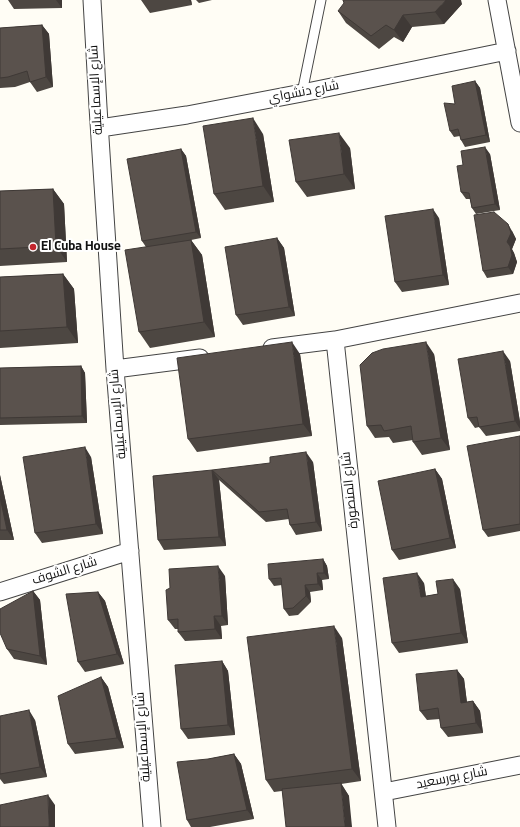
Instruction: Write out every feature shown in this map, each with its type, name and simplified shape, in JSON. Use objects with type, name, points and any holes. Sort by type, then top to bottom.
[{"type":"street","name":"شارع الإسماعيلية","points":[[92,0],[115,368],[152,827]]},
{"type":"street","points":[[497,0],[520,123]]},
{"type":"street","name":"شارع دنشواي","points":[[100,128],[186,115],[507,51]]},
{"type":"street","points":[[256,350],[335,340],[520,303]]},
{"type":"street","name":"شارع المنصورة","points":[[335,340],[387,827]]},
{"type":"street","points":[[115,368],[217,355]]},
{"type":"street","name":"شارع الشوف","points":[[0,592],[130,551]]},
{"type":"street","name":"شارع بورسعيد","points":[[384,792],[520,765]]},
{"type":"lane","points":[[302,93],[321,0]]},
{"type":"building","points":[[343,0],[446,0],[435,12],[403,15],[394,30],[386,25],[371,36],[338,11],[344,3]]},
{"type":"building","points":[[42,25],[46,77],[30,82],[27,71],[0,78],[0,28]]},
{"type":"building","points":[[475,81],[486,135],[461,140],[458,129],[450,131],[444,103],[455,104],[452,86]]},
{"type":"building","points":[[253,118],[263,186],[214,194],[203,126]]},
{"type":"building","points":[[339,133],[344,174],[296,182],[289,140]]},
{"type":"building","points":[[485,147],[495,204],[472,208],[469,193],[461,192],[457,166],[463,165],[461,151]]},
{"type":"building","points":[[181,149],[196,232],[142,241],[127,159]]},
{"type":"building","points":[[53,189],[56,246],[0,249],[0,191]]},
{"type":"building","points":[[433,209],[443,275],[395,282],[385,216]]},
{"type":"building","points":[[494,212],[508,224],[511,233],[507,242],[510,246],[512,255],[508,267],[483,271],[474,215]]},
{"type":"building","points":[[277,238],[289,307],[236,315],[225,247]]},
{"type":"building","points":[[191,240],[204,322],[139,332],[125,250]]},
{"type":"building","points":[[63,274],[67,327],[0,331],[0,277]]},
{"type":"building","points":[[292,342],[303,424],[188,439],[177,358]]},
{"type":"building","points":[[426,342],[441,438],[413,442],[411,426],[384,431],[381,425],[367,426],[360,365],[372,353],[383,349]]},
{"type":"building","points":[[503,351],[515,421],[479,427],[477,417],[468,418],[458,359]]},
{"type":"building","points":[[81,366],[82,416],[0,418],[0,368]]},
{"type":"building","points":[[520,436],[520,524],[483,530],[467,446]]},
{"type":"building","points":[[85,447],[96,524],[35,533],[23,457]]},
{"type":"building","points":[[306,452],[316,522],[290,525],[287,509],[259,512],[212,470],[270,463],[270,457]]},
{"type":"building","points":[[435,469],[450,538],[392,550],[378,481]]},
{"type":"building","points":[[212,470],[219,537],[158,540],[153,476]]},
{"type":"building","points":[[0,497],[7,530],[0,530]]},
{"type":"building","points":[[323,559],[324,573],[317,573],[318,584],[305,585],[306,596],[293,608],[284,609],[281,578],[269,579],[268,564]]},
{"type":"building","points":[[218,566],[222,616],[214,616],[215,629],[178,632],[178,619],[168,620],[166,590],[170,588],[169,569]]},
{"type":"building","points":[[417,573],[421,597],[438,594],[436,581],[453,579],[461,633],[392,643],[383,578]]},
{"type":"building","points":[[33,591],[40,656],[7,649],[0,633],[0,609]]},
{"type":"building","points":[[98,592],[117,654],[78,662],[66,594]]},
{"type":"building","points":[[334,626],[352,769],[266,780],[247,637]]},
{"type":"building","points":[[222,661],[228,725],[181,729],[175,665]]},
{"type":"building","points":[[457,670],[461,703],[473,701],[476,723],[441,728],[438,708],[420,711],[416,674]]},
{"type":"building","points":[[101,677],[117,738],[68,744],[58,696]]},
{"type":"building","points":[[29,710],[40,767],[0,774],[0,716]]},
{"type":"building","points":[[234,754],[247,810],[187,820],[177,762],[208,759]]},
{"type":"building","points":[[341,783],[345,827],[286,827],[282,789]]},
{"type":"building","points":[[48,795],[49,827],[0,827],[0,805]]},
{"type":"place","name":"El Cuba House","points":[[33,247]]}]
